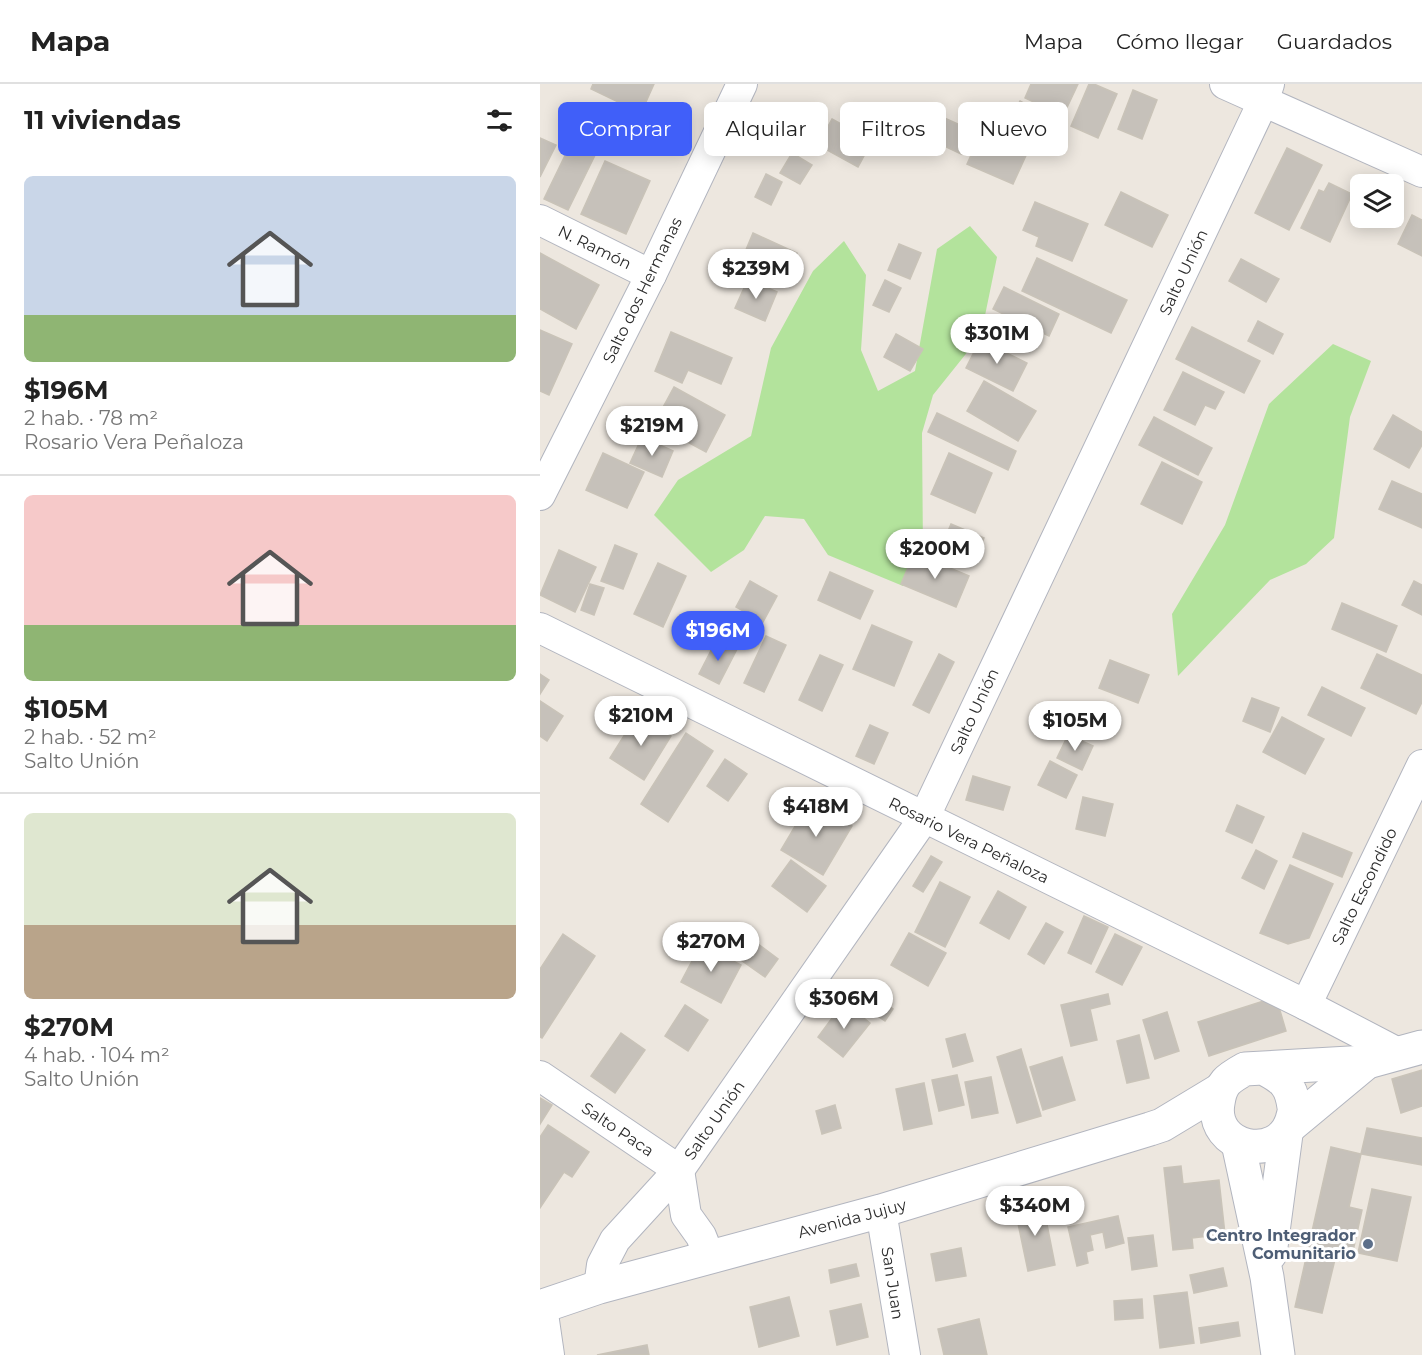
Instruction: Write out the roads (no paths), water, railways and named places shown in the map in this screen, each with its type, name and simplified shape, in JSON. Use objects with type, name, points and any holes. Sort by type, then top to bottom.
[{"type":"street","name":"Salto dos Hermanas","points":[[540,495],[651,275],[742,84]]},
{"type":"street","points":[[1225,84],[1266,93],[1422,172]]},
{"type":"street","name":"Salto Unión","points":[[599,1287],[602,1264],[615,1240],[679,1170],[924,818],[1266,93]]},
{"type":"street","name":"N. Ramón","points":[[540,220],[651,275]]},
{"type":"street","name":"Rosario Vera Peñaloza","points":[[540,628],[1306,1005],[1410,1050]]},
{"type":"street","name":"Salto Escondido","points":[[1306,1005],[1422,765]]},
{"type":"street","points":[[1278,1355],[1267,1277],[1231,1137],[1216,1113],[1220,1090],[1228,1079],[1245,1069],[1367,1062],[1410,1050]]},
{"type":"street","points":[[1231,1137],[1256,1147],[1275,1142],[1367,1062]]},
{"type":"street","points":[[1265,1069],[1281,1077],[1292,1092],[1295,1111],[1288,1130],[1267,1277]]},
{"type":"street","name":"Salto Paca","points":[[540,1076],[679,1170]]},
{"type":"street","name":"Avenida Jujuy","points":[[541,1307],[599,1287],[881,1211],[1162,1125],[1220,1090]]},
{"type":"street","name":"Avenida Jujuy","points":[[1162,1125],[1231,1137]]},
{"type":"street","points":[[679,1170],[686,1215],[701,1236],[709,1256]]},
{"type":"street","name":"San Juan","points":[[881,1211],[904,1355]]},
{"type":"street","points":[[541,1307],[549,1355]]},
{"type":"place","name":"Centro Integrador Comunitario","points":[[1368,1244]]}]
